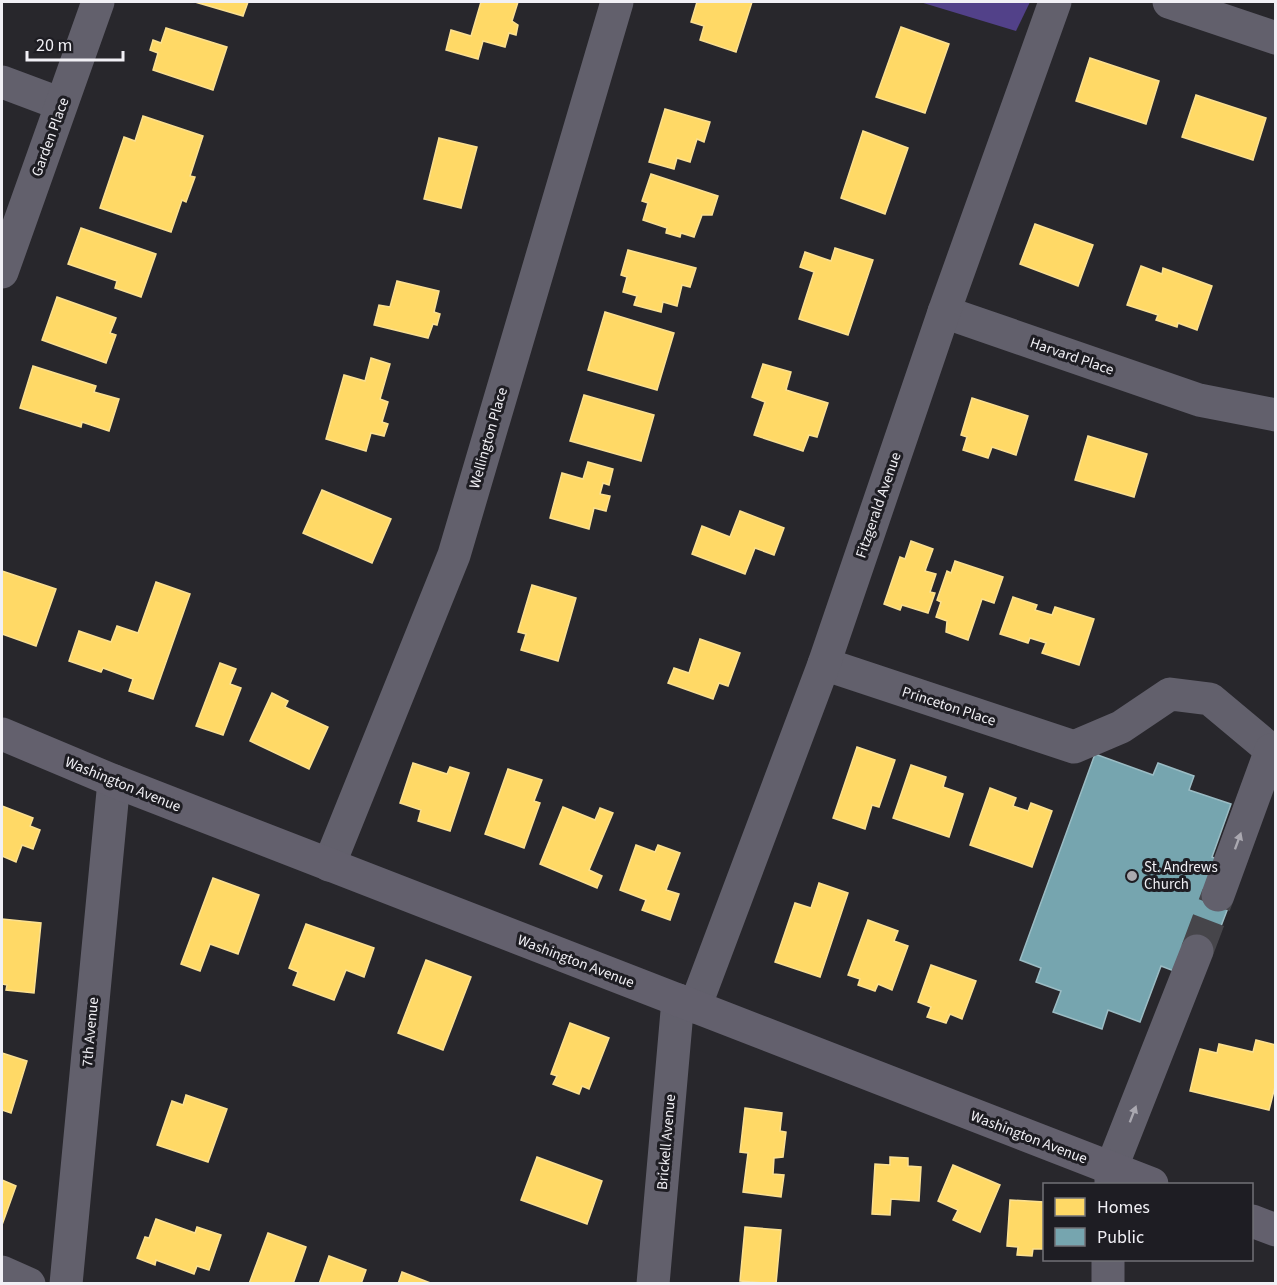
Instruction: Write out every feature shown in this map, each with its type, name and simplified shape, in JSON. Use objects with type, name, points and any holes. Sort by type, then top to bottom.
[{"type":"main road","name":"Washington Avenue","points":[[2,734],[114,782],[687,1004],[1111,1177],[1142,1183]]},
{"type":"main road","points":[[1253,1222],[1275,1230]]},
{"type":"street","name":"Garden Place","points":[[2,272],[98,2]]},
{"type":"street","name":"Wellington Place","points":[[329,865],[454,555],[617,2]]},
{"type":"street","name":"Fitzgerald Avenue","points":[[687,1004],[824,664],[944,312],[1055,2]]},
{"type":"street","points":[[1168,2],[1275,38]]},
{"type":"street","points":[[2,82],[61,104]]},
{"type":"street","name":"Harvard Place","points":[[944,312],[1199,400],[1275,415]]},
{"type":"street","name":"Princeton Place","points":[[824,664],[1074,747],[1121,727],[1170,694],[1210,699],[1273,751]]},
{"type":"street","points":[[1218,896],[1273,751]]},
{"type":"street","name":"7th Avenue","points":[[66,1284],[114,782]]},
{"type":"street","points":[[1111,1177],[1197,951]]},
{"type":"street","name":"Brickell Avenue","points":[[653,1284],[687,1004]]},
{"type":"street","points":[[1108,1261],[1108,1284]]},
{"type":"street","points":[[2,1272],[29,1284]]},
{"type":"shaded area","points":[[920,2],[1030,2],[1016,31]]},
{"type":"building: Homes","points":[[195,2],[248,2],[243,16]]},
{"type":"building: Homes","points":[[481,2],[518,2],[512,21],[518,25],[516,35],[509,33],[505,47],[483,41],[478,59],[446,50],[451,30],[471,36]]},
{"type":"building: Homes","points":[[697,2],[752,2],[736,52],[700,40],[704,26],[691,22]]},
{"type":"building: Homes","points":[[901,27],[949,44],[925,113],[876,97]]},
{"type":"building: Homes","points":[[166,28],[227,47],[213,90],[153,70],[158,53],[150,50],[153,40],[161,43]]},
{"type":"building: Homes","points":[[1090,58],[1159,81],[1146,124],[1076,101]]},
{"type":"building: Homes","points":[[1196,95],[1266,118],[1253,160],[1182,137]]},
{"type":"building: Homes","points":[[665,109],[710,122],[704,142],[697,139],[690,162],[677,158],[674,169],[649,162]]},
{"type":"building: Homes","points":[[143,116],[203,136],[190,176],[195,177],[186,202],[182,200],[171,232],[100,208],[124,137],[135,141]]},
{"type":"building: Homes","points":[[863,131],[908,148],[885,214],[841,198]]},
{"type":"building: Homes","points":[[439,138],[477,147],[461,208],[424,199]]},
{"type":"building: Homes","points":[[651,174],[718,196],[712,215],[702,215],[694,237],[681,233],[680,237],[666,233],[667,228],[643,220],[648,203],[642,201]]},
{"type":"building: Homes","points":[[1035,224],[1093,245],[1078,286],[1020,264]]},
{"type":"building: Homes","points":[[81,228],[156,254],[141,297],[115,288],[117,281],[68,264]]},
{"type":"building: Homes","points":[[835,248],[873,260],[848,335],[799,319],[814,272],[800,267],[805,252],[831,261]]},
{"type":"building: Homes","points":[[628,250],[696,268],[690,287],[682,285],[677,306],[663,302],[661,312],[634,305],[637,296],[623,292],[627,277],[621,275]]},
{"type":"building: Homes","points":[[1141,266],[1162,274],[1163,268],[1212,286],[1197,330],[1178,323],[1177,327],[1156,320],[1158,315],[1127,305]]},
{"type":"building: Homes","points":[[397,281],[439,291],[434,312],[440,314],[437,325],[433,324],[428,338],[374,325],[379,305],[390,307]]},
{"type":"building: Homes","points":[[57,297],[116,318],[110,333],[116,335],[106,363],[42,340]]},
{"type":"building: Homes","points":[[605,312],[674,333],[657,390],[588,370]]},
{"type":"building: Homes","points":[[371,358],[390,364],[380,399],[388,402],[382,422],[388,424],[384,436],[371,433],[366,451],[326,439],[344,375],[365,381]]},
{"type":"building: Homes","points":[[763,364],[791,372],[786,390],[828,403],[817,437],[809,435],[803,451],[754,435],[765,402],[752,397]]},
{"type":"building: Homes","points":[[33,366],[96,386],[94,392],[119,399],[109,431],[82,422],[81,427],[20,408]]},
{"type":"building: Homes","points":[[584,395],[654,415],[641,461],[570,441]]},
{"type":"building: Homes","points":[[972,398],[1028,416],[1016,455],[992,447],[988,458],[963,450],[967,437],[961,435]]},
{"type":"building: Homes","points":[[1088,436],[1147,454],[1134,497],[1075,480]]},
{"type":"building: Homes","points":[[588,462],[613,469],[609,485],[603,483],[600,494],[610,496],[606,511],[594,508],[589,529],[550,518],[562,473],[583,479]]},
{"type":"building: Homes","points":[[322,490],[391,519],[372,563],[303,533]]},
{"type":"building: Homes","points":[[740,511],[784,528],[774,555],[755,548],[745,574],[692,554],[702,526],[730,537]]},
{"type":"building: Homes","points":[[911,541],[933,549],[925,571],[936,574],[930,592],[935,593],[928,613],[902,605],[900,610],[884,604],[900,557],[905,559]]},
{"type":"building: Homes","points":[[955,561],[1003,577],[994,603],[982,599],[968,640],[946,632],[947,621],[936,617],[941,602],[937,600],[947,571],[951,573]]},
{"type":"building: Homes","points":[[2,571],[56,589],[36,646],[2,634]]},
{"type":"building: Homes","points":[[156,582],[190,594],[153,699],[129,691],[133,679],[103,668],[101,672],[69,661],[79,631],[111,642],[117,626],[138,633]]},
{"type":"building: Homes","points":[[532,585],[576,598],[558,661],[521,650],[526,634],[518,632]]},
{"type":"building: Homes","points":[[1013,597],[1037,605],[1035,610],[1052,615],[1055,607],[1094,619],[1079,665],[1042,653],[1046,643],[1030,638],[1028,643],[1000,634]]},
{"type":"building: Homes","points":[[700,639],[740,653],[728,686],[719,683],[713,699],[668,683],[674,668],[689,673]]},
{"type":"building: Homes","points":[[220,663],[236,669],[230,684],[241,688],[223,735],[196,726]]},
{"type":"building: Homes","points":[[272,693],[288,701],[285,707],[328,727],[309,769],[250,741]]},
{"type":"building: Homes","points":[[857,747],[895,760],[879,807],[872,805],[865,829],[833,818]]},
{"type":"building: Homes","points":[[413,763],[447,774],[450,767],[469,773],[450,831],[418,821],[421,810],[400,803]]},
{"type":"building: Homes","points":[[911,765],[946,777],[943,787],[963,794],[949,837],[893,818]]},
{"type":"building: Homes","points":[[508,769],[542,780],[534,801],[540,803],[524,848],[485,834]]},
{"type":"building: Homes","points":[[990,788],[1016,798],[1013,806],[1028,811],[1031,803],[1052,811],[1032,867],[970,845]]},
{"type":"building: Homes","points":[[2,806],[33,818],[30,826],[40,830],[33,849],[22,845],[16,862],[2,856]]},
{"type":"building: Homes","points":[[563,807],[595,820],[600,808],[613,813],[589,870],[602,876],[597,888],[540,864]]},
{"type":"building: Homes","points":[[636,845],[655,852],[658,845],[680,853],[666,890],[679,894],[670,920],[642,910],[646,900],[620,890]]},
{"type":"building: Homes","points":[[213,878],[259,895],[238,954],[210,944],[200,971],[181,964]]},
{"type":"building: Homes","points":[[819,883],[848,893],[820,977],[775,962],[795,903],[811,908]]},
{"type":"building: Homes","points":[[2,919],[41,923],[34,993],[6,990],[7,985],[2,984]]},
{"type":"building: Homes","points":[[868,920],[898,931],[894,941],[908,946],[892,990],[878,984],[875,991],[858,985],[860,979],[848,975]]},
{"type":"building: Homes","points":[[306,924],[374,948],[364,977],[346,970],[334,1000],[293,985],[298,972],[289,968]]},
{"type":"building: Homes","points":[[426,960],[471,977],[443,1050],[398,1033]]},
{"type":"building: Homes","points":[[931,965],[976,981],[962,1019],[950,1014],[946,1023],[927,1017],[931,1007],[918,1002]]},
{"type":"building: Homes","points":[[570,1023],[609,1038],[589,1089],[582,1086],[579,1094],[553,1084],[557,1076],[551,1074]]},
{"type":"building: Homes","points":[[1256,1040],[1276,1045],[1276,1083],[1269,1110],[1190,1091],[1200,1049],[1217,1053],[1219,1044],[1253,1052]]},
{"type":"building: Homes","points":[[2,1053],[27,1061],[11,1113],[2,1110]]},
{"type":"building: Homes","points":[[186,1095],[227,1109],[208,1162],[157,1145],[172,1101],[183,1105]]},
{"type":"building: Homes","points":[[745,1108],[782,1113],[780,1131],[786,1132],[783,1157],[774,1158],[773,1174],[784,1175],[781,1197],[743,1192],[748,1153],[740,1152]]},
{"type":"building: Homes","points":[[537,1157],[602,1181],[587,1224],[521,1200]]},
{"type":"building: Homes","points":[[890,1157],[908,1158],[908,1166],[921,1167],[919,1201],[891,1199],[890,1215],[872,1214],[875,1164],[890,1165]]},
{"type":"building: Homes","points":[[953,1165],[1000,1185],[980,1232],[953,1220],[958,1210],[938,1201]]},
{"type":"building: Homes","points":[[2,1180],[16,1186],[2,1225]]},
{"type":"building: Homes","points":[[1010,1200],[1043,1202],[1043,1249],[1033,1249],[1032,1256],[1017,1255],[1018,1247],[1007,1246]]},
{"type":"building: Homes","points":[[156,1219],[195,1233],[197,1227],[221,1235],[209,1270],[197,1266],[194,1274],[156,1260],[155,1265],[137,1258],[145,1237],[149,1238]]},
{"type":"building: Homes","points":[[745,1227],[781,1230],[776,1284],[740,1281]]},
{"type":"building: Homes","points":[[268,1233],[306,1247],[293,1284],[249,1284]]},
{"type":"building: Homes","points":[[329,1256],[366,1270],[361,1284],[319,1284]]},
{"type":"building: Homes","points":[[402,1272],[433,1284],[398,1284]]},
{"type":"building: Public","name":"St. Andrews Church","points":[[1095,754],[1153,775],[1158,763],[1194,776],[1189,790],[1231,804],[1212,857],[1219,860],[1231,900],[1210,955],[1174,971],[1161,966],[1140,1022],[1108,1010],[1102,1029],[1053,1012],[1061,991],[1036,982],[1041,968],[1020,960]]},
{"type":"tunnel","points":[[1197,951],[1218,895]]},
{"type":"place","name":"St. Andrews Church","points":[[1132,876]]}]
